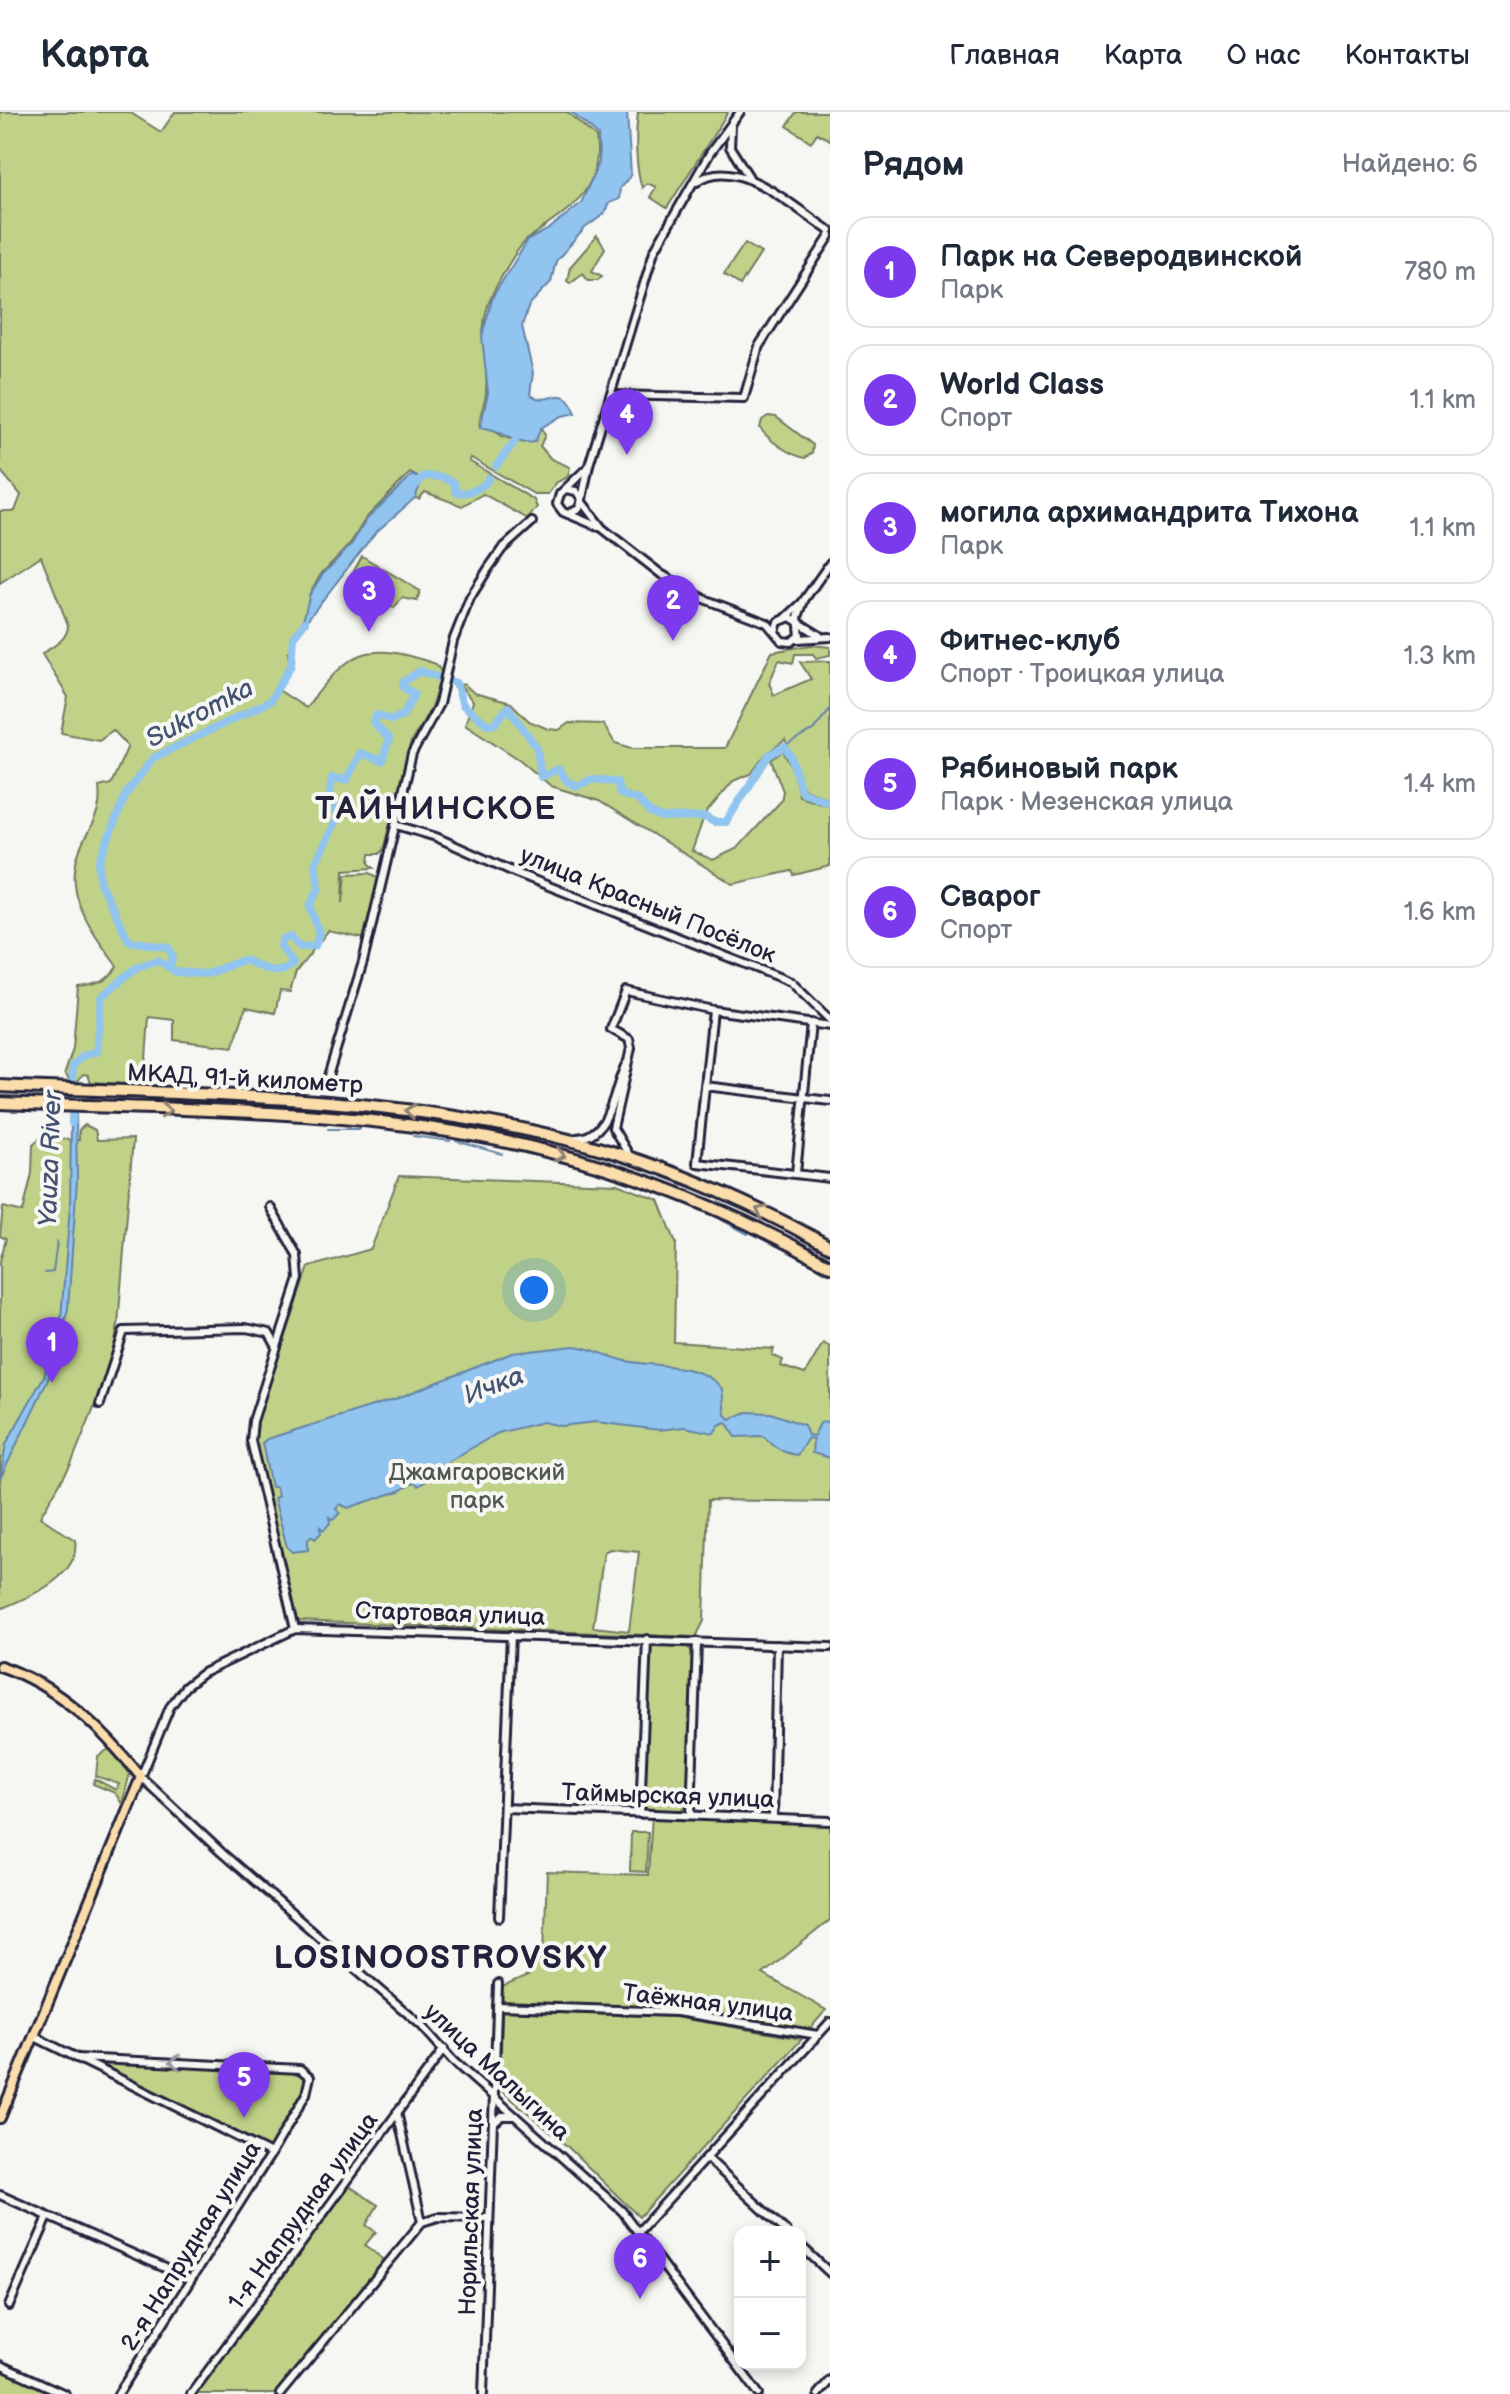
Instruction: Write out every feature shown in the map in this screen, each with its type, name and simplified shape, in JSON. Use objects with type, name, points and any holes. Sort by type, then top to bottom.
[{"type":"highway","name":"МКАД, 91-й километр","points":[[0,1086],[369,1106],[487,1122],[551,1135],[635,1160],[713,1189],[830,1247]]},
{"type":"highway","name":"МКАД, 91-й километр","points":[[0,1103],[353,1121],[484,1138],[569,1157],[657,1184],[756,1227],[830,1266]]},
{"type":"main road","points":[[0,1666],[34,1680],[80,1711],[141,1777],[0,2118]]},
{"type":"street","points":[[568,514],[577,511],[582,500],[589,465],[654,251],[713,148],[740,112]]},
{"type":"street","points":[[694,185],[733,164],[731,126]]},
{"type":"street","points":[[713,148],[723,146],[733,153],[754,182]]},
{"type":"street","points":[[610,395],[744,398],[759,346],[830,234],[754,182],[740,174],[722,172],[710,165],[708,157]]},
{"type":"street","points":[[589,465],[579,480],[558,497],[557,504],[568,514],[602,528],[690,592],[766,622],[785,642],[819,635]]},
{"type":"street","points":[[566,489],[576,491],[602,528]]},
{"type":"street","points":[[328,1076],[363,962],[412,754],[444,686],[453,641],[475,590],[502,549],[532,522]]},
{"type":"street","points":[[775,632],[783,618],[804,601],[830,563]]},
{"type":"street","points":[[798,639],[804,601]]},
{"type":"street","points":[[766,622],[783,618],[830,637]]},
{"type":"street","name":"улица Красный Посёлок","points":[[396,825],[450,843],[516,873],[791,982],[830,1023]]},
{"type":"street","points":[[635,1160],[622,1147],[613,1128],[630,1058],[629,1039],[611,1029],[626,991],[713,1010],[830,1023]]},
{"type":"street","points":[[713,1010],[697,1163],[830,1178]]},
{"type":"street","points":[[796,1173],[811,1023]]},
{"type":"street","points":[[551,1135],[578,1138],[594,1135],[603,1123],[630,1058]]},
{"type":"street","points":[[705,1086],[830,1101]]},
{"type":"street","points":[[270,1207],[300,1265],[298,1289],[253,1421],[251,1441],[295,1629]]},
{"type":"street","points":[[100,1404],[124,1331],[246,1328],[269,1333],[282,1332]]},
{"type":"street","points":[[269,1333],[277,1347]]},
{"type":"street","name":"Стартовая улица","points":[[141,1777],[170,1707],[185,1687],[203,1673],[295,1629],[830,1647]]},
{"type":"street","points":[[499,1917],[511,1635]]},
{"type":"street","points":[[640,1814],[647,1639]]},
{"type":"street","points":[[691,1815],[697,1642]]},
{"type":"street","points":[[773,1818],[777,1645]]},
{"type":"street","name":"улица Малыгина","points":[[141,1777],[613,2202],[639,2231],[759,2394]]},
{"type":"street","name":"Таймырская улица","points":[[504,1808],[830,1821]]},
{"type":"street","name":"Норильская улица","points":[[483,2394],[498,1984]]},
{"type":"street","name":"Таёжная улица","points":[[497,2006],[677,2012],[818,2035]]},
{"type":"street","points":[[639,2231],[830,2022]]},
{"type":"street","points":[[35,2037],[271,2154]]},
{"type":"street","name":"1-я Напрудная улица","points":[[191,2394],[444,2049]]},
{"type":"street","name":"2-я Напрудная улица","points":[[77,2058],[308,2072],[306,2094],[271,2154],[118,2394]]},
{"type":"street","points":[[397,2112],[422,2222]]},
{"type":"street","points":[[492,2125],[502,2116],[515,2116]]},
{"type":"street","points":[[707,2158],[781,2226]]},
{"type":"street","points":[[0,2195],[190,2279]]},
{"type":"street","points":[[9,2306],[48,2217]]},
{"type":"street","points":[[280,2394],[422,2222],[438,2217],[488,2218]]},
{"type":"street","points":[[806,2251],[830,2273]]},
{"type":"street","points":[[0,2365],[65,2394]]},
{"type":"street","points":[[818,2394],[830,2380]]},
{"type":"green space","points":[[0,112],[129,112],[161,132],[175,112],[567,112],[596,137],[597,156],[588,186],[569,209],[519,249],[492,295],[483,333],[486,392],[480,428],[491,428],[501,436],[524,443],[541,428],[545,435],[540,446],[551,459],[570,467],[568,477],[557,482],[548,494],[534,494],[471,458],[469,461],[534,500],[537,507],[528,519],[483,494],[462,506],[425,492],[419,499],[415,498],[420,478],[410,473],[366,518],[350,544],[321,574],[310,593],[305,618],[293,637],[288,652],[289,664],[277,689],[306,708],[348,662],[376,652],[392,652],[436,664],[442,673],[431,708],[411,742],[383,850],[379,854],[370,854],[369,863],[374,868],[344,870],[343,903],[346,874],[370,873],[380,878],[366,939],[328,931],[296,972],[290,992],[280,991],[275,1013],[246,1007],[233,1047],[174,1040],[174,1020],[149,1017],[145,1073],[139,1085],[91,1082],[88,1075],[83,1074],[78,1081],[69,1080],[65,1073],[73,1049],[78,987],[101,982],[117,966],[80,907],[75,875],[77,858],[98,809],[99,787],[111,784],[128,746],[113,730],[99,740],[61,733],[68,697],[42,654],[63,639],[68,625],[41,556],[0,583],[0,511],[15,511],[21,495],[0,470]]},
{"type":"green space","points":[[638,112],[728,112],[667,208],[650,197],[656,187],[647,183],[642,188],[636,150]]},
{"type":"green space","points":[[796,112],[830,112],[830,140],[817,133],[811,142],[787,126]]},
{"type":"green space","points":[[597,236],[605,248],[592,271],[602,276],[598,280],[588,280],[583,273],[570,283],[567,281],[570,267]]},
{"type":"green space","points":[[745,243],[761,253],[740,285],[724,274]]},
{"type":"green space","points":[[768,416],[776,417],[813,445],[812,453],[805,458],[774,442],[760,428],[762,420]]},
{"type":"green space","points":[[362,556],[420,591],[417,601],[402,598],[394,608],[347,584]]},
{"type":"green space","points":[[811,645],[830,647],[830,655],[816,658],[813,654],[795,654],[793,663],[779,660],[769,683],[774,695],[811,679],[800,662],[830,661],[830,800],[803,788],[785,740],[765,755],[751,774],[733,781],[705,814],[692,851],[713,860],[738,848],[781,801],[783,791],[771,760],[783,751],[792,768],[799,796],[830,806],[830,866],[794,875],[792,871],[733,884],[599,801],[551,786],[520,760],[465,724],[473,702],[460,685],[464,684],[474,693],[511,703],[529,721],[548,729],[559,730],[569,723],[603,724],[615,743],[632,748],[725,748],[772,652]]},
{"type":"green space","points":[[85,1125],[95,1130],[97,1140],[133,1139],[118,1325],[111,1365],[71,1464],[40,1517],[75,1540],[75,1553],[70,1565],[51,1584],[0,1609],[0,1261],[6,1239],[0,1236],[3,1207],[23,1212],[32,1173],[33,1144],[40,1138],[79,1140],[79,1130]]},
{"type":"green space","name":"Джамгаровский парк","points":[[399,1176],[617,1184],[659,1200],[676,1243],[674,1342],[774,1349],[772,1355],[783,1360],[781,1366],[805,1374],[823,1343],[830,1347],[830,1502],[708,1500],[704,1621],[696,1637],[296,1621],[254,1446],[255,1426],[309,1267],[371,1249]],"holes":[[[610,1549],[639,1552],[629,1631],[593,1627],[604,1552]]]},
{"type":"green space","points":[[649,1644],[684,1644],[693,1652],[688,1804],[680,1812],[642,1808]]},
{"type":"green space","points":[[109,1749],[130,1773],[122,1804],[115,1793],[93,1784],[95,1779],[116,1790],[119,1784],[96,1776],[98,1756]]},
{"type":"green space","points":[[652,1816],[830,1824],[830,1920],[763,1974],[826,2010],[809,2030],[677,2009],[502,2002],[500,1988],[530,1975],[544,1953],[547,1872],[648,1875]]},
{"type":"green space","points":[[631,1832],[648,1832],[646,1872],[630,1871]]},
{"type":"green space","points":[[502,2011],[675,2017],[802,2039],[639,2217],[568,2147],[500,2089]]},
{"type":"green space","points":[[84,2060],[298,2071],[304,2073],[306,2084],[268,2151]]},
{"type":"green space","points":[[348,2185],[378,2205],[366,2225],[376,2232],[365,2245],[388,2263],[276,2394],[194,2394]]},
{"type":"green space","points":[[0,2369],[56,2394],[0,2394]]},
{"type":"water","points":[[571,112],[627,112],[631,175],[620,188],[619,199],[609,203],[604,214],[585,228],[556,261],[551,282],[529,305],[522,326],[533,373],[530,394],[543,399],[566,398],[576,413],[562,416],[541,428],[535,442],[527,443],[480,428],[488,393],[482,336],[493,296],[528,240],[549,229],[581,203],[599,162],[598,135]]},
{"type":"water","points":[[412,475],[422,480],[415,498],[375,533],[301,628],[310,594],[322,575],[351,545],[367,519]]},
{"type":"water","points":[[71,1115],[76,1115],[77,1180],[68,1309],[51,1373],[0,1479],[6,1444],[44,1376],[61,1318],[70,1207]]},
{"type":"water","name":"Ичка","points":[[574,1346],[622,1360],[702,1374],[722,1389],[725,1415],[730,1419],[747,1412],[771,1413],[804,1425],[808,1435],[814,1436],[820,1423],[830,1421],[830,1458],[812,1453],[813,1439],[808,1438],[797,1455],[791,1454],[778,1449],[763,1436],[736,1437],[726,1422],[719,1425],[714,1433],[684,1427],[659,1430],[596,1422],[561,1426],[543,1422],[498,1433],[430,1472],[433,1477],[418,1486],[415,1482],[399,1491],[348,1508],[340,1504],[336,1509],[340,1513],[333,1520],[329,1517],[330,1523],[324,1530],[320,1527],[321,1533],[315,1539],[311,1536],[308,1540],[308,1550],[292,1552],[287,1547],[274,1498],[278,1496],[276,1487],[271,1487],[262,1443],[267,1439],[395,1399],[512,1353]]},
{"type":"waterway","name":"Sukromka","points":[[496,466],[515,441],[516,433]]},
{"type":"waterway","name":"Sukromka","points":[[414,487],[424,476],[442,477],[454,483],[456,492],[470,492],[489,478]]},
{"type":"waterway","name":"Sukromka","points":[[169,967],[173,957],[168,947],[129,941],[100,883],[99,862],[126,794],[153,758],[270,701],[291,665],[293,637],[305,622]]},
{"type":"waterway","name":"Yauza River","points":[[72,1123],[73,1066],[83,1056],[96,1052],[101,997],[137,967],[158,960],[176,972],[207,974],[243,960],[268,970],[280,971],[293,964],[281,946],[283,939],[291,937],[300,947],[315,946],[319,934],[310,906],[319,888],[315,864],[338,817],[330,794],[332,778],[347,780],[360,753],[382,761],[389,740],[373,722],[377,715],[391,720],[403,715],[414,694],[404,688],[403,682],[420,671],[456,683],[463,705],[487,724],[495,724],[508,707],[537,748],[541,777],[558,769],[568,782],[577,786],[592,779],[617,782],[620,794],[638,800],[650,813],[662,818],[705,817],[714,822],[726,822],[769,755],[784,747],[791,756],[801,791],[830,803]]},
{"type":"waterway","points":[[784,747],[813,730],[830,709]]},
{"type":"waterway","points":[[328,1129],[359,1129]]},
{"type":"waterway","points":[[413,1136],[450,1141]]},
{"type":"waterway","points":[[456,1141],[502,1154]]},
{"type":"waterway","points":[[722,1220],[748,1234]]},
{"type":"waterway","points":[[45,1273],[53,1272],[57,1242]]},
{"type":"place","name":"Фитнес-клуб","points":[[627,455]]},
{"type":"place","name":"могила архимандрита Тихона","points":[[369,632]]},
{"type":"place","name":"World Class","points":[[673,641]]},
{"type":"place","name":"Парк на Северодвинской","points":[[52,1383]]},
{"type":"place","name":"Рябиновый парк","points":[[244,2118]]},
{"type":"place","name":"Сварог","points":[[640,2299]]},
{"type":"district","name":"ТАЙНИНСКОЕ","points":[[436,809]]},
{"type":"district","name":"LOSINOOSTROVSKY","points":[[441,1958]]}]
